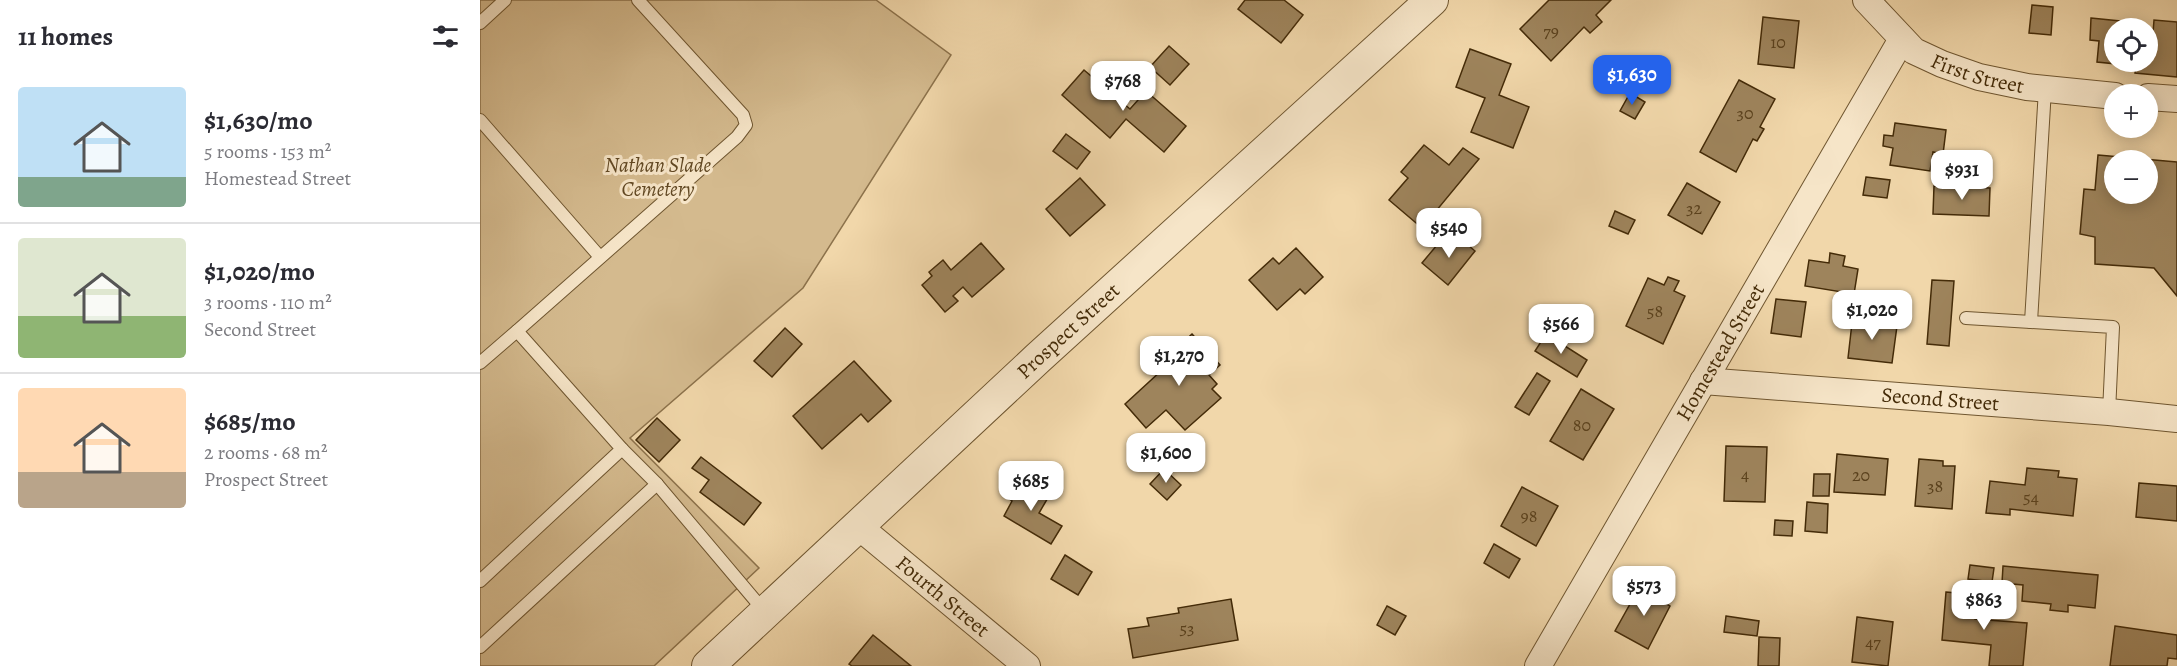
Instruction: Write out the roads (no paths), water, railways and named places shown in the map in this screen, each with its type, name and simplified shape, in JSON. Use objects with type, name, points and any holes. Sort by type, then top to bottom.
[{"type":"street","name":"Prospect Street","points":[[708,666],[1038,358],[1432,0]]},
{"type":"street","name":"First Street","points":[[1866,0],[1914,51],[1942,64],[1979,77],[2045,89],[2104,95]]},
{"type":"street","name":"Homestead Street","points":[[1538,666],[1902,39]]},
{"type":"street","points":[[2158,98],[2177,99]]},
{"type":"street","name":"Second Street","points":[[1703,381],[2177,419]]},
{"type":"street","name":"Fourth Street","points":[[858,526],[1027,666]]},
{"type":"lane","points":[[480,23],[505,0]]},
{"type":"lane","points":[[480,363],[737,137],[746,125],[743,115],[639,0]]},
{"type":"lane","points":[[2031,322],[2045,89]]},
{"type":"lane","points":[[480,120],[600,257]]},
{"type":"lane","points":[[1966,318],[2113,327],[2109,412]]},
{"type":"lane","points":[[517,331],[622,449],[657,484],[765,613]]},
{"type":"lane","points":[[480,581],[622,449]]},
{"type":"lane","points":[[480,647],[657,484]]},
{"type":"park label","name":"Nathan Slade Cemetery","points":[[658,177]]}]
